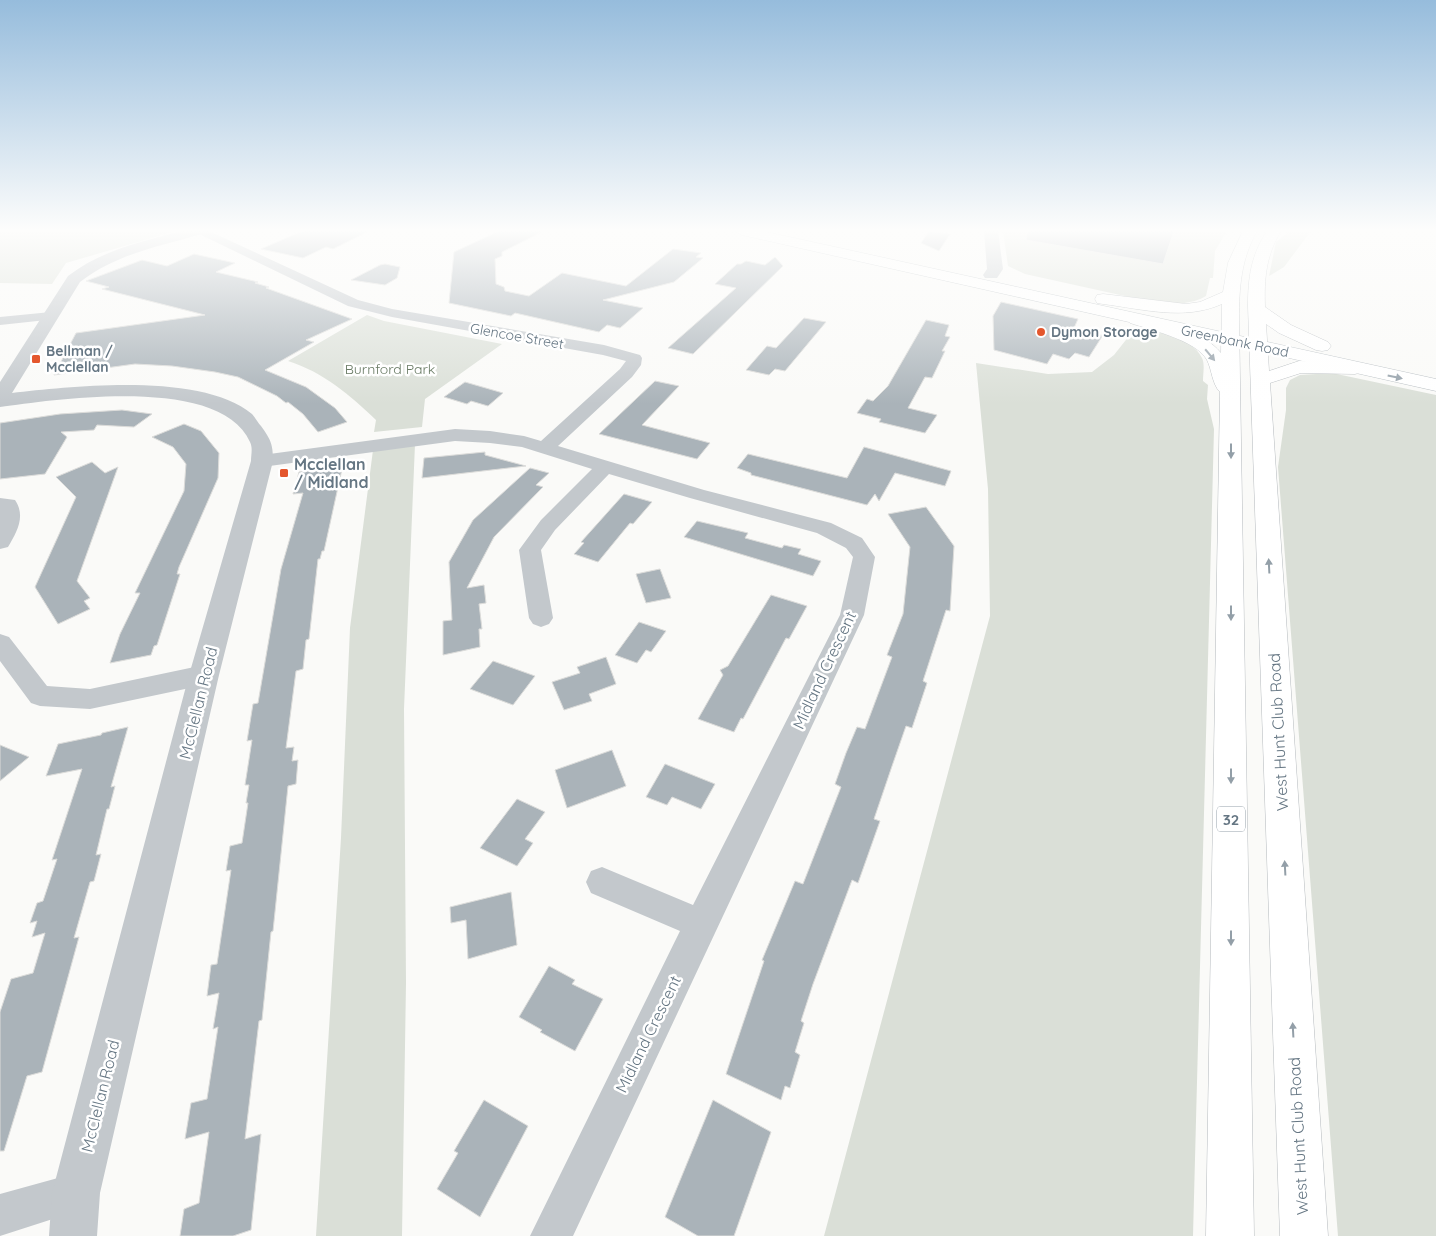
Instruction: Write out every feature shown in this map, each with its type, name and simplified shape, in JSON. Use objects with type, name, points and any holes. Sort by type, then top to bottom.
[{"type":"main road","name":"Greenbank Road","points":[[1012,289],[1136,319],[1230,333]]},
{"type":"main road","name":"Greenbank Road","points":[[1055,289],[1258,339],[1355,368],[1436,385]]},
{"type":"main road","name":"32","points":[[1230,1236],[1231,289]]},
{"type":"main road","name":"West Hunt Club Road","points":[[1257,289],[1260,380],[1304,1236]]},
{"type":"main road","points":[[1103,299],[1186,309],[1204,306],[1230,295]]},
{"type":"main road","points":[[1257,309],[1285,329],[1322,346]]},
{"type":"main road","points":[[1136,319],[1199,343],[1214,357],[1231,402]]},
{"type":"main road","name":"Greenbank Road","points":[[1258,339],[1322,346],[1436,371]]},
{"type":"main road","points":[[1260,380],[1299,367],[1355,368]]},
{"type":"street","points":[[0,399],[68,289]]},
{"type":"street","name":"Glencoe Street","points":[[322,289],[360,305],[392,314],[604,350],[634,358],[633,364],[626,373],[544,448]]},
{"type":"street","points":[[0,321],[51,316]]},
{"type":"street","name":"McClellan Road","points":[[0,399],[94,391],[162,391],[192,395],[237,413],[252,427],[261,443],[262,461],[204,675],[74,1214]]},
{"type":"street","name":"Midland Crescent","points":[[262,461],[454,435],[490,437],[524,442],[697,494],[824,528],[854,542],[864,557],[852,615],[700,924],[551,1236]]},
{"type":"street","points":[[541,618],[530,550],[548,525],[606,467]]},
{"type":"street","points":[[0,504],[8,504],[10,524],[0,542]]},
{"type":"street","points":[[0,644],[40,696],[90,699],[204,675]]},
{"type":"street","points":[[602,882],[700,924]]},
{"type":"street","points":[[0,1215],[74,1214]]},
{"type":"green space","points":[[1092,289],[1208,289],[1206,296],[1201,299],[1179,304],[1161,304]]},
{"type":"green space","name":"Burnford Park","points":[[367,315],[384,321],[502,344],[425,399],[422,427],[374,432],[376,420],[346,393],[313,371],[288,361]]},
{"type":"green space","points":[[1136,328],[1173,337],[1191,345],[1197,351],[1203,360],[1203,381],[1208,385],[1207,399],[1214,429],[1193,1236],[824,1236],[990,616],[988,489],[976,363],[1048,374],[1092,372],[1114,355],[1129,336],[1138,331]]},
{"type":"green space","points":[[1332,373],[1436,395],[1436,1236],[1338,1236],[1278,467],[1286,410],[1286,388],[1290,380],[1300,375]]},
{"type":"green space","points":[[415,444],[404,709],[406,983],[402,1236],[316,1236],[341,838],[350,628],[373,450]]},
{"type":"building","points":[[102,289],[268,289],[352,319],[306,340],[314,342],[265,370],[306,387],[335,408],[347,422],[318,432],[303,414],[288,402],[286,403],[277,396],[238,377],[215,372],[172,366],[135,364],[54,375],[76,333],[205,315]]},
{"type":"building","points":[[450,289],[504,289],[505,291],[529,296],[540,289],[648,289],[603,300],[643,308],[620,328],[607,325],[599,332],[515,313],[511,316],[449,303]]},
{"type":"building","points":[[735,289],[760,289],[693,354],[668,348]]},
{"type":"building","name":"Dymon Storage","points":[[1001,302],[1078,319],[1074,328],[1103,335],[1089,357],[1075,353],[1069,359],[1053,354],[1047,364],[994,350],[993,316]]},
{"type":"building","points":[[804,318],[826,322],[785,371],[775,369],[769,375],[746,370],[767,346],[776,348]]},
{"type":"building","points":[[926,320],[949,325],[945,336],[950,337],[942,351],[945,351],[932,378],[925,377],[908,408],[937,415],[925,433],[879,422],[881,419],[857,413],[867,399],[873,401],[888,386]]},
{"type":"building","points":[[655,381],[679,386],[642,425],[710,443],[697,459],[599,434]]},
{"type":"building","points":[[465,382],[503,393],[488,406],[471,401],[467,404],[444,397]]},
{"type":"building","points":[[122,410],[152,414],[134,427],[97,425],[94,430],[61,432],[67,437],[45,474],[0,479],[0,423],[60,414]]},
{"type":"building","points":[[184,424],[201,431],[219,453],[218,478],[179,567],[177,574],[180,574],[157,645],[154,646],[151,655],[110,663],[120,634],[140,593],[135,593],[184,491],[186,464],[173,447],[152,437]]},
{"type":"building","points":[[864,447],[951,471],[945,486],[895,473],[879,501],[875,494],[867,505],[751,475],[751,473],[737,468],[748,454],[847,478]]},
{"type":"building","points":[[485,452],[485,455],[526,466],[422,478],[424,458]]},
{"type":"building","points":[[92,462],[105,473],[118,467],[77,581],[90,598],[84,601],[90,609],[58,624],[35,587],[76,497],[56,477]]},
{"type":"building","points":[[327,468],[326,471],[342,469],[324,551],[322,551],[320,559],[318,559],[309,639],[306,640],[303,669],[296,671],[286,748],[294,747],[292,761],[298,760],[296,784],[288,786],[273,931],[271,932],[262,1020],[259,1021],[245,1139],[261,1134],[251,1230],[233,1236],[180,1236],[184,1209],[199,1203],[209,1132],[185,1139],[191,1103],[207,1099],[218,1027],[213,1029],[219,993],[207,996],[211,965],[217,964],[231,870],[226,871],[230,846],[242,843],[249,785],[245,785],[252,740],[247,741],[253,704],[258,703],[281,569],[303,493],[293,494],[299,472]]},
{"type":"building","points":[[530,468],[549,473],[536,485],[543,487],[494,537],[467,588],[484,585],[486,603],[479,604],[482,629],[479,629],[480,647],[443,655],[443,621],[452,620],[449,562],[473,520]]},
{"type":"building","points":[[624,494],[652,502],[633,524],[630,523],[598,562],[574,554],[584,543],[581,542]]},
{"type":"building","points":[[926,507],[954,546],[950,611],[946,610],[923,681],[927,683],[912,728],[906,726],[874,819],[880,821],[858,883],[852,880],[813,984],[801,1021],[804,1023],[795,1052],[800,1055],[790,1088],[785,1086],[781,1100],[726,1074],[764,961],[762,960],[795,881],[803,884],[841,787],[835,784],[846,753],[857,727],[865,729],[892,657],[887,655],[903,614],[910,547],[888,514]]},
{"type":"building","points":[[697,521],[748,533],[745,538],[782,548],[784,545],[801,549],[798,554],[821,561],[813,576],[684,537]]},
{"type":"building","points":[[660,569],[671,598],[646,603],[636,574]]},
{"type":"building","points":[[771,595],[807,606],[789,639],[786,638],[743,719],[741,718],[734,732],[698,719],[723,675],[720,670],[728,666]]},
{"type":"building","points":[[639,622],[666,631],[651,652],[646,650],[637,663],[615,655]]},
{"type":"building","points":[[606,657],[616,684],[589,694],[592,701],[564,710],[552,682],[580,673],[577,667]]},
{"type":"building","points":[[493,661],[535,676],[513,705],[470,689]]},
{"type":"building","points":[[128,727],[111,787],[115,786],[109,809],[107,809],[96,855],[101,854],[94,881],[90,882],[74,938],[79,937],[42,1072],[27,1076],[4,1151],[0,1151],[0,1012],[11,979],[33,973],[45,933],[32,937],[37,921],[30,923],[37,903],[43,901],[57,859],[52,860],[82,769],[46,776],[58,744]]},
{"type":"building","points":[[0,745],[29,757],[0,781]]},
{"type":"building","points":[[612,750],[626,786],[567,808],[555,770]]},
{"type":"building","points":[[665,764],[715,784],[701,809],[672,797],[667,805],[646,797]]},
{"type":"building","points":[[517,799],[545,812],[525,839],[533,843],[517,866],[480,848]]},
{"type":"building","points":[[511,892],[517,945],[468,959],[466,920],[451,923],[450,907]]},
{"type":"building","points":[[549,966],[575,980],[572,984],[603,999],[575,1051],[540,1032],[542,1030],[519,1017]]},
{"type":"building","points":[[484,1100],[528,1126],[480,1217],[437,1189],[458,1153],[454,1151]]},
{"type":"building","points":[[713,1100],[771,1132],[734,1236],[698,1236],[665,1217]]},
{"type":"place","name":"Dymon Storage","points":[[1041,332]]},
{"type":"place","name":"Bellman / Mcclellan","points":[[36,359]]},
{"type":"place","name":"Mcclellan / Midland","points":[[284,473]]}]
